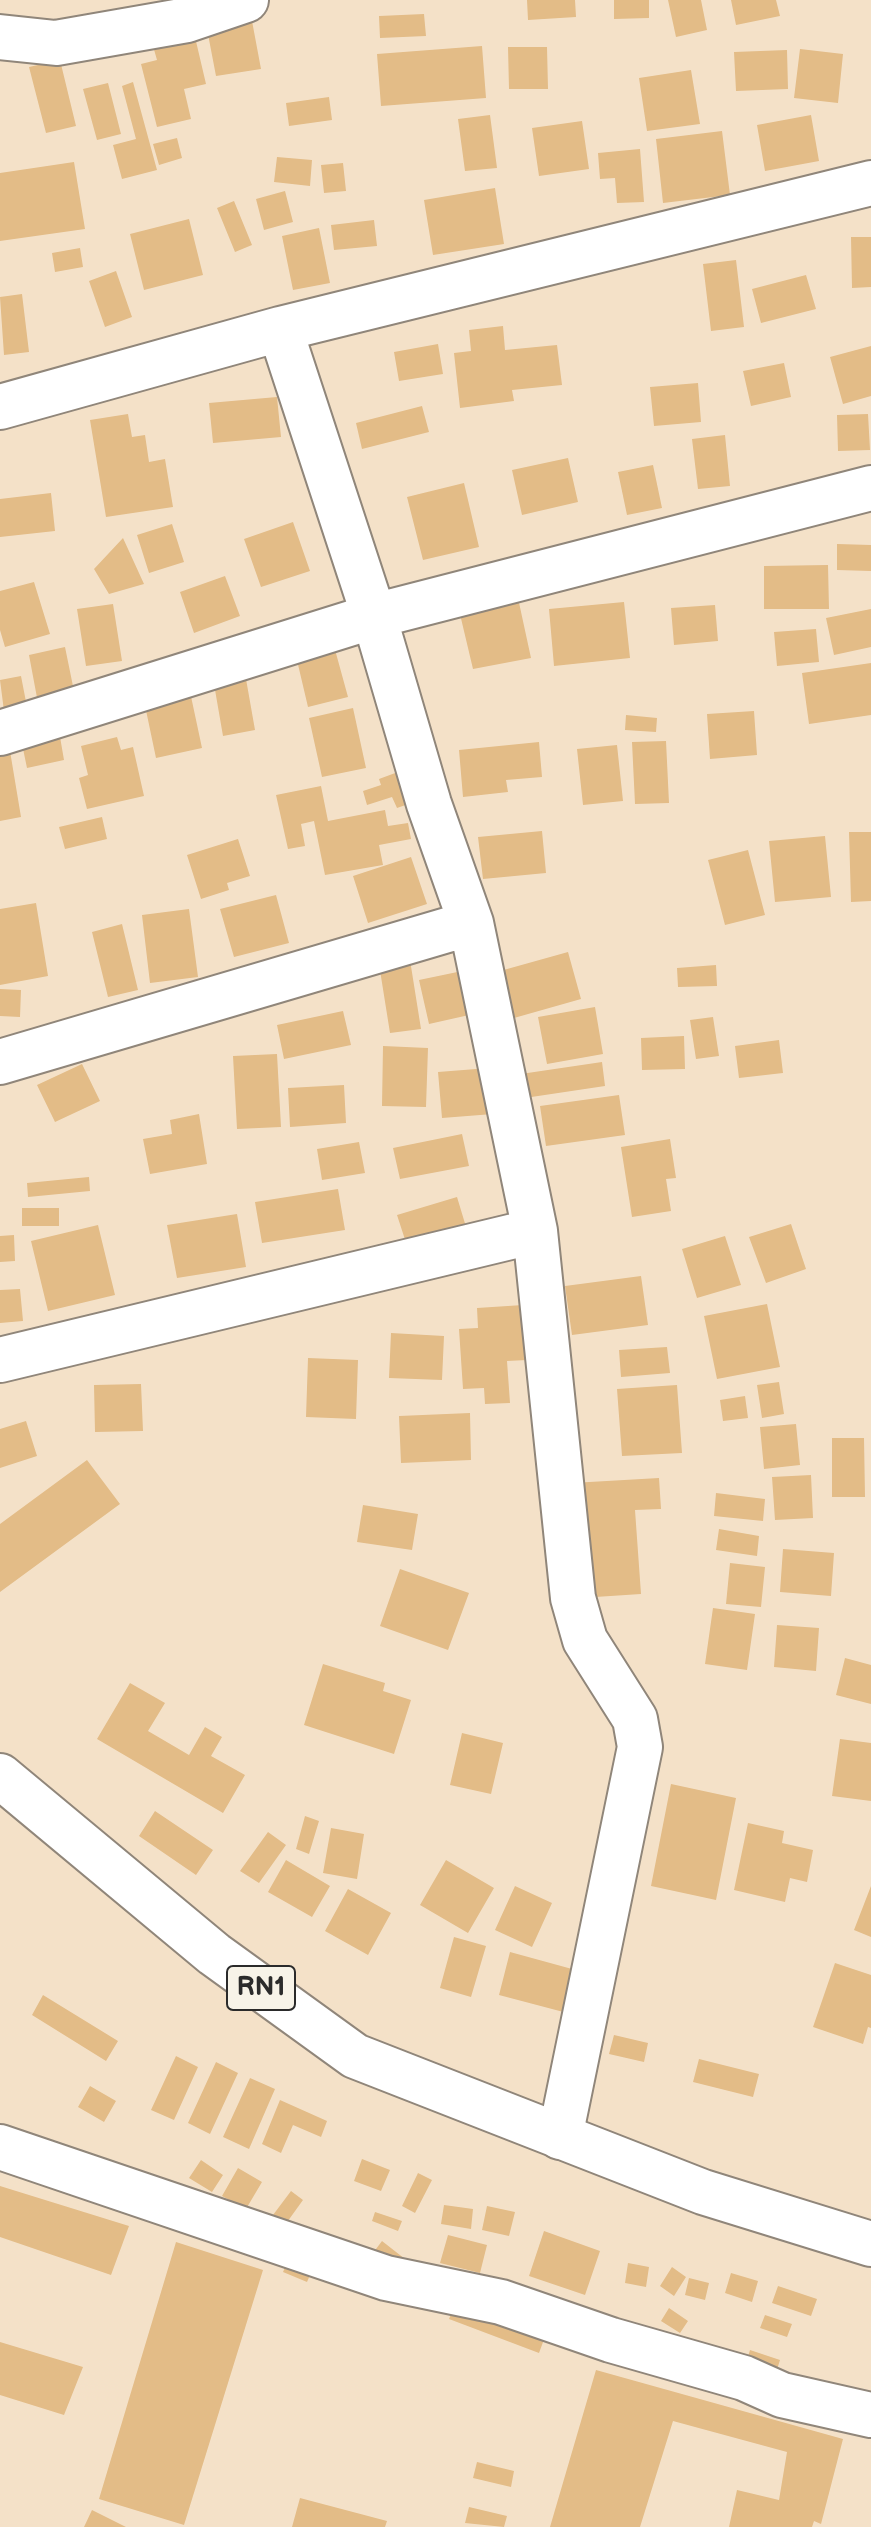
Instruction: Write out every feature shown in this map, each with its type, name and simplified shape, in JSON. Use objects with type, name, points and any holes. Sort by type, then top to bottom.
[{"type":"main road","points":[[0,37],[56,43],[187,20],[246,0]]},
{"type":"main road","points":[[0,407],[280,329],[871,183]]},
{"type":"main road","points":[[280,329],[374,616],[429,804],[471,923],[535,1231],[563,1526],[573,1598],[585,1640],[635,1719],[640,1747],[560,2137]]},
{"type":"main road","points":[[0,733],[374,616],[871,488]]},
{"type":"main road","points":[[0,1062],[471,923]]},
{"type":"main road","points":[[0,1360],[535,1231]]},
{"type":"main road","name":"RN1","points":[[0,1776],[214,1954],[355,2056],[703,2192],[871,2244]]},
{"type":"main road","points":[[0,2147],[386,2278],[501,2302],[611,2340],[744,2378],[782,2395],[871,2415]]},
{"type":"building","points":[[527,0],[575,0],[576,17],[528,20]]},
{"type":"building","points":[[614,0],[649,0],[649,18],[614,19]]},
{"type":"building","points":[[668,0],[701,0],[707,30],[676,37]]},
{"type":"building","points":[[731,0],[776,0],[780,16],[736,25]]},
{"type":"building","points":[[424,14],[426,36],[380,38],[379,16]]},
{"type":"building","points":[[252,21],[261,69],[216,76],[207,29]]},
{"type":"building","points":[[195,37],[206,84],[184,89],[191,119],[157,127],[141,64],[157,60],[153,46]]},
{"type":"building","points":[[482,46],[486,98],[381,106],[377,54]]},
{"type":"building","points":[[508,47],[547,47],[548,89],[509,89]]},
{"type":"building","points":[[800,49],[843,54],[838,103],[794,98]]},
{"type":"building","points":[[787,50],[788,89],[736,91],[734,52]]},
{"type":"building","points":[[60,60],[76,126],[46,133],[29,67]]},
{"type":"building","points":[[691,70],[700,124],[647,131],[639,78]]},
{"type":"building","points":[[133,82],[157,170],[122,179],[113,145],[136,139],[122,86]]},
{"type":"building","points":[[108,83],[121,134],[97,140],[83,89]]},
{"type":"building","points":[[329,97],[332,120],[289,126],[286,103]]},
{"type":"building","points":[[490,115],[497,168],[465,171],[458,119]]},
{"type":"building","points":[[811,115],[819,161],[765,171],[757,125]]},
{"type":"building","points":[[582,121],[589,169],[539,176],[532,128]]},
{"type":"building","points":[[722,131],[730,195],[663,203],[656,139]]},
{"type":"building","points":[[177,138],[182,158],[159,165],[153,144]]},
{"type":"building","points":[[640,149],[644,202],[617,203],[615,178],[600,179],[598,153]]},
{"type":"building","points":[[277,157],[312,160],[310,186],[274,182]]},
{"type":"building","points":[[74,162],[85,229],[0,241],[0,173]]},
{"type":"building","points":[[343,163],[346,191],[324,193],[321,165]]},
{"type":"building","points":[[495,188],[504,244],[433,255],[424,200]]},
{"type":"building","points":[[285,191],[293,222],[264,230],[256,199]]},
{"type":"building","points":[[234,201],[252,245],[235,252],[217,208]]},
{"type":"building","points":[[189,219],[203,275],[144,290],[130,234]]},
{"type":"building","points":[[374,220],[377,246],[334,250],[331,225]]},
{"type":"building","points":[[319,228],[330,283],[293,290],[282,236]]},
{"type":"building","points":[[851,237],[871,237],[871,287],[852,288]]},
{"type":"building","points":[[80,248],[83,267],[55,272],[52,253]]},
{"type":"building","points":[[736,260],[744,327],[711,331],[703,264]]},
{"type":"building","points":[[116,271],[132,317],[105,327],[89,281]]},
{"type":"building","points":[[806,275],[816,309],[761,323],[752,289]]},
{"type":"building","points":[[22,294],[29,352],[4,355],[0,297]]},
{"type":"building","points":[[503,326],[505,350],[557,345],[562,385],[512,390],[514,401],[460,408],[454,353],[471,351],[469,330]]},
{"type":"building","points":[[438,344],[443,374],[399,381],[394,352]]},
{"type":"building","points":[[871,346],[871,396],[843,404],[830,357]]},
{"type":"building","points":[[784,363],[791,397],[751,406],[743,371]]},
{"type":"building","points":[[698,383],[701,422],[654,426],[650,387]]},
{"type":"building","points":[[277,397],[281,437],[213,443],[209,403]]},
{"type":"building","points":[[422,406],[429,432],[362,449],[356,423]]},
{"type":"building","points":[[128,414],[132,437],[145,435],[149,462],[165,459],[173,507],[106,517],[90,420]]},
{"type":"building","points":[[868,414],[870,450],[838,451],[837,415]]},
{"type":"building","points":[[725,435],[730,486],[698,489],[692,439]]},
{"type":"building","points":[[568,458],[578,502],[522,515],[512,470]]},
{"type":"building","points":[[653,465],[662,508],[627,515],[618,472]]},
{"type":"building","points":[[464,483],[479,547],[423,560],[407,497]]},
{"type":"building","points":[[51,493],[55,531],[0,537],[0,499]]},
{"type":"building","points":[[293,522],[310,571],[261,587],[244,539]]},
{"type":"building","points":[[172,524],[184,562],[149,573],[137,535]]},
{"type":"building","points":[[123,538],[144,584],[109,594],[94,569]]},
{"type":"building","points":[[837,544],[871,545],[871,571],[837,570]]},
{"type":"building","points":[[828,565],[829,609],[764,609],[764,566]]},
{"type":"building","points":[[225,576],[240,616],[194,633],[180,592]]},
{"type":"building","points":[[34,582],[50,634],[5,647],[0,630],[0,591]]},
{"type":"building","points":[[518,598],[531,658],[473,669],[459,610]]},
{"type":"building","points":[[624,602],[630,658],[554,666],[549,609]]},
{"type":"building","points":[[113,604],[122,661],[86,666],[77,609]]},
{"type":"building","points":[[715,605],[718,641],[674,645],[671,608]]},
{"type":"building","points":[[871,609],[871,647],[834,655],[826,618]]},
{"type":"building","points":[[816,629],[819,662],[777,666],[774,632]]},
{"type":"building","points":[[334,646],[348,697],[308,707],[296,656]]},
{"type":"building","points":[[65,647],[75,696],[38,703],[29,655]]},
{"type":"building","points":[[871,663],[871,715],[809,724],[802,673]]},
{"type":"building","points":[[21,676],[27,707],[4,711],[0,680]]},
{"type":"building","points":[[246,679],[255,730],[223,736],[214,684]]},
{"type":"building","points":[[189,687],[202,748],[156,758],[143,696]]},
{"type":"building","points":[[353,708],[366,768],[322,777],[309,718]]},
{"type":"building","points":[[754,711],[757,755],[710,759],[707,714]]},
{"type":"building","points":[[626,715],[657,718],[656,732],[625,730]]},
{"type":"building","points":[[59,731],[64,760],[27,768],[21,739]]},
{"type":"building","points":[[117,737],[121,750],[133,747],[144,796],[87,809],[79,778],[88,775],[81,746]]},
{"type":"building","points":[[666,741],[669,803],[635,804],[632,742]]},
{"type":"building","points":[[539,742],[542,777],[506,780],[508,792],[463,797],[459,750]]},
{"type":"building","points":[[617,745],[623,801],[583,805],[577,749]]},
{"type":"building","points":[[10,751],[21,817],[0,821],[0,753]]},
{"type":"building","points":[[406,769],[417,801],[397,808],[392,797],[367,805],[363,791],[381,785],[379,779]]},
{"type":"building","points":[[321,786],[328,821],[385,810],[388,826],[408,823],[411,839],[379,845],[383,865],[325,875],[314,821],[301,824],[305,846],[288,849],[276,795]]},
{"type":"building","points":[[102,817],[107,839],[65,849],[59,827]]},
{"type":"building","points":[[542,831],[546,873],[483,879],[478,837]]},
{"type":"building","points":[[849,832],[871,832],[871,901],[851,902]]},
{"type":"building","points":[[825,836],[831,897],[775,902],[769,841]]},
{"type":"building","points":[[238,839],[250,876],[227,883],[229,890],[201,899],[187,855]]},
{"type":"building","points":[[748,850],[765,915],[725,925],[708,860]]},
{"type":"building","points":[[411,857],[427,904],[368,923],[353,876]]},
{"type":"building","points":[[276,895],[289,943],[234,957],[220,909]]},
{"type":"building","points":[[36,903],[48,976],[0,985],[0,909]]},
{"type":"building","points":[[189,909],[198,977],[150,983],[142,915]]},
{"type":"building","points":[[122,924],[138,990],[108,997],[92,932]]},
{"type":"building","points":[[568,952],[581,999],[514,1018],[500,971]]},
{"type":"building","points":[[410,960],[421,1029],[390,1033],[379,964]]},
{"type":"building","points":[[716,965],[717,986],[678,987],[677,968]]},
{"type":"building","points":[[467,970],[478,1013],[429,1024],[419,980]]},
{"type":"building","points":[[0,989],[21,990],[20,1017],[0,1016]]},
{"type":"building","points":[[595,1007],[603,1054],[547,1064],[538,1017]]},
{"type":"building","points":[[343,1011],[351,1045],[284,1059],[277,1025]]},
{"type":"building","points":[[713,1017],[719,1056],[696,1059],[690,1020]]},
{"type":"building","points":[[684,1036],[685,1069],[642,1070],[641,1038]]},
{"type":"building","points":[[779,1040],[783,1073],[739,1078],[735,1046]]},
{"type":"building","points":[[383,1046],[428,1048],[426,1107],[382,1106]]},
{"type":"building","points":[[277,1054],[281,1127],[237,1129],[233,1056]]},
{"type":"building","points":[[602,1062],[605,1086],[518,1099],[514,1075]]},
{"type":"building","points":[[82,1064],[100,1101],[55,1122],[37,1085]]},
{"type":"building","points":[[489,1068],[493,1114],[442,1118],[438,1072]]},
{"type":"building","points":[[344,1085],[346,1123],[290,1127],[288,1088]]},
{"type":"building","points":[[619,1095],[625,1135],[546,1146],[540,1106]]},
{"type":"building","points":[[199,1114],[207,1164],[150,1174],[143,1139],[172,1134],[170,1120]]},
{"type":"building","points":[[462,1134],[469,1166],[400,1179],[393,1148]]},
{"type":"building","points":[[670,1139],[676,1178],[666,1179],[671,1211],[632,1217],[621,1147]]},
{"type":"building","points":[[359,1142],[365,1173],[322,1180],[317,1149]]},
{"type":"building","points":[[89,1177],[90,1191],[28,1197],[27,1183]]},
{"type":"building","points":[[338,1189],[345,1230],[262,1243],[255,1202]]},
{"type":"building","points":[[457,1197],[470,1240],[411,1258],[397,1215]]},
{"type":"building","points":[[22,1208],[59,1208],[59,1226],[22,1226]]},
{"type":"building","points":[[237,1214],[246,1267],[177,1278],[167,1225]]},
{"type":"building","points":[[791,1224],[806,1269],[766,1283],[749,1237]]},
{"type":"building","points":[[98,1225],[115,1295],[48,1311],[31,1241]]},
{"type":"building","points":[[14,1235],[15,1261],[0,1262],[0,1236]]},
{"type":"building","points":[[725,1236],[741,1285],[697,1298],[682,1249]]},
{"type":"building","points":[[641,1276],[648,1325],[572,1335],[565,1286]]},
{"type":"building","points":[[20,1289],[23,1321],[0,1323],[0,1290]]},
{"type":"building","points":[[767,1304],[780,1367],[717,1379],[704,1316]]},
{"type":"building","points":[[523,1305],[527,1360],[507,1361],[510,1403],[485,1404],[484,1388],[463,1389],[459,1329],[478,1328],[477,1308]]},
{"type":"building","points":[[391,1333],[444,1336],[442,1380],[389,1378]]},
{"type":"building","points":[[667,1347],[670,1373],[621,1377],[619,1350]]},
{"type":"building","points":[[308,1358],[358,1360],[356,1419],[306,1417]]},
{"type":"building","points":[[779,1382],[784,1414],[762,1418],[757,1385]]},
{"type":"building","points":[[141,1384],[143,1431],[95,1432],[94,1385]]},
{"type":"building","points":[[677,1385],[682,1453],[622,1456],[617,1389]]},
{"type":"building","points":[[745,1396],[748,1418],[723,1421],[720,1400]]},
{"type":"building","points":[[470,1413],[471,1460],[401,1463],[399,1416]]},
{"type":"building","points":[[26,1421],[37,1456],[0,1468],[0,1429]]},
{"type":"building","points":[[796,1424],[800,1465],[764,1469],[760,1427]]},
{"type":"building","points":[[832,1438],[864,1438],[865,1497],[832,1497]]},
{"type":"building","points":[[87,1460],[120,1504],[0,1592],[0,1524]]},
{"type":"building","points":[[811,1475],[813,1518],[775,1520],[772,1477]]},
{"type":"building","points":[[659,1478],[661,1509],[635,1510],[641,1594],[580,1598],[572,1483]]},
{"type":"building","points":[[716,1493],[765,1499],[763,1521],[714,1516]]},
{"type":"building","points":[[363,1505],[418,1514],[412,1550],[357,1542]]},
{"type":"building","points":[[719,1529],[759,1536],[757,1556],[716,1550]]},
{"type":"building","points":[[783,1549],[834,1553],[831,1596],[780,1592]]},
{"type":"building","points":[[730,1563],[765,1567],[761,1607],[726,1604]]},
{"type":"building","points":[[400,1569],[469,1593],[448,1650],[380,1626]]},
{"type":"building","points":[[713,1608],[755,1614],[747,1670],[705,1664]]},
{"type":"building","points":[[777,1625],[819,1628],[816,1671],[774,1667]]},
{"type":"building","points":[[845,1658],[871,1665],[871,1704],[836,1695]]},
{"type":"building","points":[[323,1664],[385,1683],[383,1691],[411,1700],[394,1754],[304,1725]]},
{"type":"building","points":[[130,1683],[165,1703],[148,1731],[189,1755],[205,1727],[222,1737],[211,1756],[245,1775],[223,1813],[97,1739]]},
{"type":"building","points":[[462,1733],[503,1743],[491,1794],[450,1785]]},
{"type":"building","points":[[840,1739],[871,1743],[871,1801],[832,1796]]},
{"type":"building","points":[[671,1784],[736,1798],[716,1900],[651,1886]]},
{"type":"building","points":[[155,1811],[213,1850],[196,1875],[139,1836]]},
{"type":"building","points":[[305,1816],[319,1821],[309,1854],[296,1849]]},
{"type":"building","points":[[748,1823],[784,1831],[782,1843],[813,1850],[807,1882],[790,1878],[785,1902],[734,1890]]},
{"type":"building","points":[[331,1828],[364,1834],[357,1879],[323,1873]]},
{"type":"building","points":[[268,1832],[286,1845],[259,1883],[240,1871]]},
{"type":"building","points":[[286,1860],[330,1886],[312,1917],[268,1892]]},
{"type":"building","points":[[446,1860],[494,1888],[468,1933],[420,1905]]},
{"type":"building","points":[[515,1886],[552,1903],[532,1947],[495,1930]]},
{"type":"building","points":[[871,1886],[871,1937],[854,1930]]},
{"type":"building","points":[[348,1889],[391,1913],[368,1955],[325,1931]]},
{"type":"building","points":[[454,1937],[486,1946],[471,1997],[440,1988]]},
{"type":"building","points":[[510,1952],[583,1972],[571,2014],[499,1995]]},
{"type":"building","points":[[835,1963],[871,1975],[871,2028],[868,2027],[863,2044],[813,2027]]},
{"type":"building","points":[[43,1995],[118,2041],[106,2061],[32,2015]]},
{"type":"building","points":[[614,2035],[648,2043],[644,2062],[609,2054]]},
{"type":"building","points":[[176,2056],[198,2067],[174,2120],[151,2110]]},
{"type":"building","points":[[699,2059],[759,2074],[753,2097],[693,2082]]},
{"type":"building","points":[[216,2062],[238,2073],[210,2134],[188,2123]]},
{"type":"building","points":[[250,2078],[275,2089],[249,2149],[223,2137]]},
{"type":"building","points":[[90,2086],[116,2101],[104,2122],[78,2107]]},
{"type":"building","points":[[280,2100],[327,2121],[321,2137],[293,2125],[281,2153],[262,2144]]},
{"type":"building","points":[[362,2159],[390,2170],[381,2191],[354,2181]]},
{"type":"building","points":[[201,2160],[223,2175],[212,2192],[189,2178]]},
{"type":"building","points":[[238,2168],[262,2182],[246,2209],[222,2196]]},
{"type":"building","points":[[418,2173],[432,2180],[415,2213],[402,2206]]},
{"type":"building","points":[[0,2186],[129,2226],[111,2275],[0,2237]]},
{"type":"building","points":[[291,2191],[303,2200],[285,2225],[273,2215]]},
{"type":"building","points":[[444,2205],[473,2209],[471,2229],[441,2224]]},
{"type":"building","points":[[487,2206],[515,2212],[509,2236],[482,2230]]},
{"type":"building","points":[[375,2212],[402,2221],[398,2231],[372,2221]]},
{"type":"building","points":[[544,2231],[600,2251],[585,2295],[529,2276]]},
{"type":"building","points":[[448,2235],[487,2245],[480,2273],[440,2263]]},
{"type":"building","points":[[382,2241],[405,2259],[394,2274],[370,2257]]},
{"type":"building","points":[[176,2242],[263,2270],[184,2525],[99,2499]]},
{"type":"building","points":[[289,2258],[313,2268],[307,2282],[283,2272]]},
{"type":"building","points":[[628,2263],[649,2267],[646,2287],[625,2283]]},
{"type":"building","points":[[672,2267],[686,2277],[674,2296],[660,2286]]},
{"type":"building","points":[[731,2273],[758,2281],[752,2302],[725,2293]]},
{"type":"building","points":[[689,2278],[709,2283],[705,2300],[685,2295]]},
{"type":"building","points":[[778,2286],[817,2299],[811,2316],[772,2303]]},
{"type":"building","points":[[457,2300],[546,2334],[539,2353],[449,2319]]},
{"type":"building","points":[[669,2308],[688,2321],[680,2333],[661,2321]]},
{"type":"building","points":[[765,2315],[792,2324],[787,2337],[760,2328]]},
{"type":"building","points":[[0,2342],[83,2367],[64,2415],[0,2395]]},
{"type":"building","points":[[750,2350],[780,2360],[774,2379],[744,2370]]},
{"type":"building","points":[[596,2370],[843,2439],[821,2524],[814,2521],[812,2527],[729,2527],[737,2490],[779,2500],[787,2452],[673,2421],[640,2527],[550,2527]]},
{"type":"building","points":[[477,2462],[514,2471],[511,2487],[473,2478]]},
{"type":"building","points":[[300,2498],[387,2521],[385,2527],[292,2527]]},
{"type":"building","points":[[469,2507],[507,2516],[504,2527],[465,2523]]},
{"type":"building","points":[[92,2510],[126,2527],[84,2527]]}]
